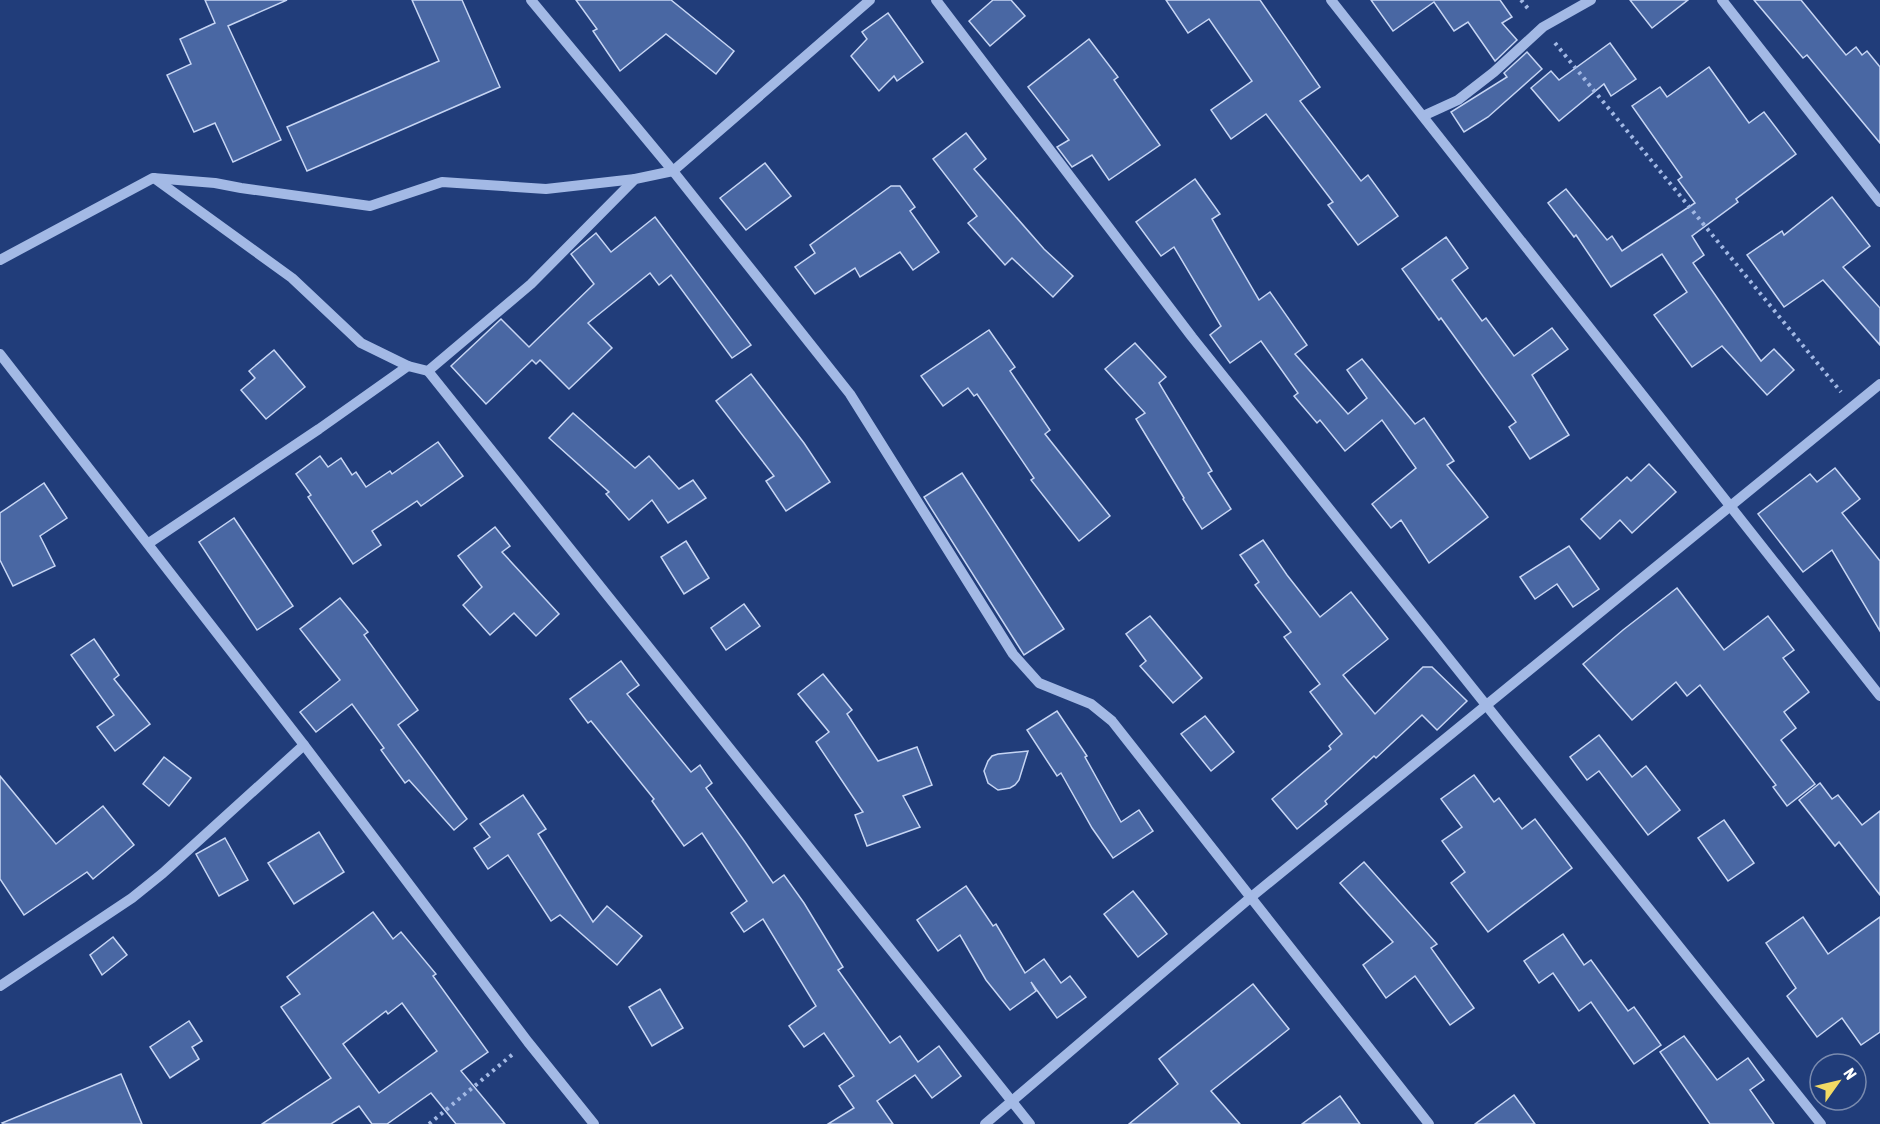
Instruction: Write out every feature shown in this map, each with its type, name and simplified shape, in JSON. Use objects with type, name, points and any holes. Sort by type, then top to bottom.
[{"type":"street","points":[[531,0],[673,171],[850,394],[1013,654],[1039,683],[1090,705],[1112,722],[1429,1124]]},
{"type":"street","points":[[0,260],[153,178],[215,183],[370,206],[442,182],[546,189],[636,179],[673,171],[870,0]]},
{"type":"street","points":[[936,0],[1192,337],[1821,1124]]},
{"type":"street","points":[[1331,0],[1880,696]]},
{"type":"street","points":[[1423,116],[1458,100],[1494,72],[1543,27],[1591,0]]},
{"type":"street","points":[[1722,0],[1880,202]]},
{"type":"street","points":[[153,178],[292,278],[361,343],[408,366],[428,371],[1030,1124]]},
{"type":"street","points":[[428,371],[531,284],[636,179]]},
{"type":"street","points":[[0,354],[149,543],[528,1042],[594,1124]]},
{"type":"street","points":[[149,543],[408,366]]},
{"type":"street","points":[[985,1124],[1251,898],[1880,384]]},
{"type":"street","points":[[0,986],[132,898],[163,873],[304,745]]},
{"type":"path","points":[[1543,27],[1853,407]]},
{"type":"path","points":[[429,1124],[528,1042]]},
{"type":"building","points":[[205,0],[287,0],[228,26],[281,140],[233,162],[215,123],[194,132],[167,75],[191,64],[180,39],[215,23]]},
{"type":"building","points":[[412,0],[462,0],[500,87],[307,171],[287,127],[439,61]]},
{"type":"building","points":[[576,0],[671,0],[734,51],[716,74],[666,34],[620,71],[593,31],[597,29]]},
{"type":"building","points":[[993,0],[1011,0],[1025,16],[990,46],[969,21]]},
{"type":"building","points":[[1166,0],[1260,0],[1320,87],[1300,101],[1361,181],[1368,175],[1398,216],[1358,245],[1328,205],[1333,202],[1266,114],[1231,139],[1211,110],[1252,81],[1209,19],[1188,33]]},
{"type":"building","points":[[1371,0],[1500,0],[1512,17],[1502,23],[1517,40],[1495,61],[1468,22],[1454,31],[1434,2],[1393,31]]},
{"type":"building","points":[[1630,0],[1688,0],[1652,28]]},
{"type":"building","points":[[1754,0],[1801,0],[1846,55],[1856,47],[1862,55],[1867,51],[1880,67],[1880,143],[1807,55],[1803,58]]},
{"type":"building","points":[[888,13],[923,62],[897,81],[894,76],[879,91],[851,56],[867,39],[862,32]]},
{"type":"building","points":[[1089,39],[1118,77],[1114,80],[1160,145],[1109,180],[1092,155],[1072,167],[1057,147],[1069,140],[1028,87]]},
{"type":"building","points":[[1610,43],[1636,79],[1611,96],[1604,84],[1559,121],[1531,88],[1551,71],[1559,80]]},
{"type":"building","points":[[1527,52],[1542,69],[1488,117],[1464,132],[1451,112],[1507,77],[1504,73]]},
{"type":"building","points":[[1709,67],[1749,123],[1764,112],[1796,154],[1736,199],[1738,202],[1692,236],[1704,255],[1693,263],[1761,361],[1774,349],[1794,370],[1767,395],[1722,346],[1692,367],[1654,315],[1687,292],[1662,254],[1611,287],[1576,235],[1574,237],[1548,203],[1566,189],[1607,240],[1612,236],[1622,251],[1695,203],[1678,180],[1682,177],[1632,106],[1660,87],[1667,97]]},
{"type":"building","points":[[966,133],[986,159],[974,169],[1044,249],[1073,276],[1053,297],[1012,258],[1005,265],[968,223],[977,216],[933,159]]},
{"type":"building","points":[[765,163],[791,196],[746,230],[720,198]]},
{"type":"building","points":[[1195,179],[1220,214],[1212,219],[1259,300],[1270,292],[1307,345],[1295,354],[1348,414],[1367,398],[1347,370],[1362,359],[1415,424],[1424,418],[1454,461],[1447,465],[1488,517],[1429,563],[1401,520],[1391,528],[1372,504],[1416,468],[1382,420],[1345,451],[1320,420],[1317,423],[1294,396],[1298,393],[1261,341],[1230,363],[1210,335],[1221,326],[1174,247],[1161,256],[1136,222]]},
{"type":"building","points":[[891,186],[900,186],[915,207],[910,211],[939,252],[913,270],[900,252],[860,277],[855,268],[815,294],[795,267],[815,253],[810,245]]},
{"type":"building","points":[[1832,197],[1870,246],[1843,267],[1880,308],[1880,345],[1823,280],[1784,307],[1747,255],[1782,231],[1784,235]]},
{"type":"building","points":[[655,217],[751,345],[732,358],[671,275],[659,285],[650,273],[588,323],[612,348],[569,389],[540,360],[536,364],[532,360],[486,404],[451,366],[501,319],[529,347],[594,284],[571,254],[596,233],[611,252]]},
{"type":"building","points":[[1446,237],[1468,268],[1452,280],[1482,321],[1486,318],[1514,356],[1552,328],[1568,349],[1532,375],[1569,435],[1530,459],[1509,427],[1516,422],[1441,318],[1439,320],[1402,269]]},
{"type":"building","points":[[989,330],[1015,367],[1010,371],[1050,430],[1045,434],[1110,516],[1079,541],[1031,480],[1034,478],[977,394],[974,396],[968,388],[943,406],[921,376]]},
{"type":"building","points":[[1135,343],[1166,377],[1159,383],[1212,471],[1208,473],[1231,509],[1202,529],[1136,419],[1145,413],[1105,369]]},
{"type":"building","points":[[274,350],[305,387],[266,419],[241,390],[255,378],[249,371]]},
{"type":"building","points":[[751,374],[804,443],[830,482],[786,511],[766,481],[774,476],[716,401]]},
{"type":"building","points":[[573,413],[635,468],[649,456],[679,489],[693,480],[706,498],[668,523],[652,500],[629,520],[606,494],[609,492],[549,438]]},
{"type":"building","points":[[438,442],[463,476],[421,506],[417,501],[372,531],[381,545],[353,564],[308,497],[311,495],[296,474],[320,456],[328,467],[341,458],[352,475],[356,472],[366,487],[390,471],[392,474]]},
{"type":"building","points":[[1649,464],[1676,492],[1632,533],[1620,520],[1600,539],[1581,519],[1627,477],[1631,481]]},
{"type":"building","points":[[1835,468],[1860,499],[1842,513],[1880,561],[1880,631],[1832,550],[1803,572],[1758,514],[1810,474],[1817,482]]},
{"type":"building","points":[[962,473],[1064,629],[1024,655],[924,497]]},
{"type":"building","points":[[44,483],[67,518],[40,536],[55,566],[13,586],[0,560],[0,513]]},
{"type":"building","points":[[234,518],[293,606],[257,630],[199,542]]},
{"type":"building","points":[[495,527],[510,546],[502,552],[559,614],[536,636],[514,613],[490,635],[463,605],[482,587],[458,556]]},
{"type":"building","points":[[1263,540],[1320,617],[1351,592],[1388,639],[1343,675],[1375,714],[1423,667],[1432,667],[1467,701],[1437,730],[1422,715],[1376,758],[1374,756],[1325,801],[1327,804],[1297,829],[1272,799],[1331,749],[1329,746],[1342,734],[1310,692],[1320,684],[1284,637],[1291,632],[1255,585],[1259,582],[1240,555]]},
{"type":"building","points":[[686,541],[709,578],[684,594],[661,557]]},
{"type":"building","points":[[1569,546],[1599,589],[1573,607],[1557,584],[1535,599],[1520,577]]},
{"type":"building","points":[[1677,588],[1724,650],[1768,616],[1794,650],[1783,658],[1809,692],[1784,712],[1796,728],[1781,740],[1815,784],[1787,806],[1773,787],[1776,785],[1700,685],[1687,696],[1676,682],[1632,720],[1583,664]]},
{"type":"building","points":[[340,598],[368,632],[364,635],[418,710],[398,725],[467,819],[454,830],[409,780],[405,783],[381,750],[384,748],[352,704],[316,732],[300,712],[340,680],[300,629]]},
{"type":"building","points":[[744,604],[760,626],[726,650],[711,628]]},
{"type":"building","points":[[1150,616],[1202,678],[1173,703],[1140,666],[1146,661],[1126,634]]},
{"type":"building","points":[[94,639],[119,675],[114,679],[150,724],[115,751],[97,727],[114,715],[71,655]]},
{"type":"building","points":[[621,661],[639,685],[627,694],[691,772],[700,765],[712,783],[706,788],[773,883],[784,875],[843,967],[838,970],[890,1043],[900,1036],[918,1062],[939,1046],[961,1076],[932,1098],[915,1075],[877,1101],[893,1124],[828,1124],[854,1108],[839,1086],[854,1076],[824,1033],[804,1047],[789,1026],[816,1006],[763,919],[744,932],[731,913],[747,901],[702,833],[684,846],[652,801],[654,799],[591,721],[588,723],[570,699]]},
{"type":"building","points":[[823,674],[852,710],[847,714],[878,761],[917,747],[932,785],[903,796],[920,827],[867,846],[855,815],[863,812],[816,742],[829,732],[798,694]]},
{"type":"building","points":[[1057,711],[1087,756],[1085,757],[1121,822],[1139,810],[1153,831],[1113,858],[1092,828],[1061,773],[1057,776],[1027,730]]},
{"type":"building","points":[[1205,716],[1234,752],[1211,771],[1181,734]]},
{"type":"building","points":[[1599,735],[1632,777],[1646,766],[1680,810],[1648,835],[1599,771],[1587,780],[1570,757]]},
{"type":"building","points":[[1028,751],[1019,780],[1015,785],[998,790],[988,783],[984,771],[992,756]]},
{"type":"building","points":[[164,757],[191,778],[169,806],[143,784]]},
{"type":"building","points":[[1474,775],[1494,802],[1499,798],[1522,829],[1535,819],[1572,868],[1488,932],[1451,883],[1465,872],[1442,841],[1462,827],[1441,799]]},
{"type":"building","points":[[0,776],[56,844],[103,806],[134,845],[93,879],[87,872],[24,915],[0,879]]},
{"type":"building","points":[[1820,783],[1832,799],[1838,795],[1862,825],[1880,811],[1880,895],[1839,842],[1835,846],[1799,800]]},
{"type":"building","points":[[523,795],[546,829],[538,834],[593,922],[607,906],[642,936],[617,965],[560,915],[551,921],[508,855],[488,869],[474,848],[490,837],[480,824]]},
{"type":"building","points":[[1724,820],[1754,863],[1728,881],[1698,838]]},
{"type":"building","points":[[319,832],[344,872],[294,904],[268,863]]},
{"type":"building","points":[[225,838],[248,880],[219,896],[196,854]]},
{"type":"building","points":[[1364,862],[1437,944],[1431,948],[1474,1008],[1450,1025],[1415,976],[1386,998],[1363,965],[1393,942],[1340,883]]},
{"type":"building","points":[[966,886],[993,926],[996,924],[1025,973],[1044,959],[1061,983],[1070,976],[1086,997],[1057,1018],[1031,982],[1036,991],[1010,1010],[986,980],[960,935],[938,951],[917,920]]},
{"type":"building","points":[[1133,891],[1167,934],[1138,957],[1104,914]]},
{"type":"building","points":[[373,912],[393,939],[401,932],[436,974],[433,976],[488,1052],[461,1071],[505,1124],[456,1124],[431,1093],[387,1124],[372,1124],[359,1106],[331,1124],[262,1124],[331,1078],[281,1007],[300,994],[287,977]],"holes":[[[402,1003],[437,1051],[379,1093],[343,1044],[386,1011],[388,1014]]]},
{"type":"building","points":[[1803,917],[1828,954],[1880,917],[1880,1032],[1861,1045],[1842,1018],[1817,1037],[1787,996],[1796,988],[1766,943]]},
{"type":"building","points":[[1563,934],[1584,965],[1591,960],[1628,1011],[1634,1007],[1661,1045],[1634,1064],[1591,1002],[1579,1011],[1553,973],[1539,983],[1524,961]]},
{"type":"building","points":[[113,937],[127,955],[102,975],[90,955]]},
{"type":"building","points":[[1253,984],[1289,1029],[1211,1091],[1240,1124],[1129,1124],[1178,1084],[1159,1059]]},
{"type":"building","points":[[660,989],[683,1028],[652,1046],[629,1007]]},
{"type":"building","points":[[189,1021],[202,1041],[192,1047],[199,1059],[170,1078],[150,1047]]},
{"type":"building","points":[[1684,1036],[1717,1080],[1748,1058],[1764,1080],[1750,1090],[1774,1124],[1710,1124],[1660,1052]]},
{"type":"building","points":[[121,1074],[142,1124],[2,1123]]},
{"type":"building","points":[[1514,1095],[1535,1124],[1475,1124]]},
{"type":"building","points":[[1340,1096],[1360,1124],[1302,1124]]}]
